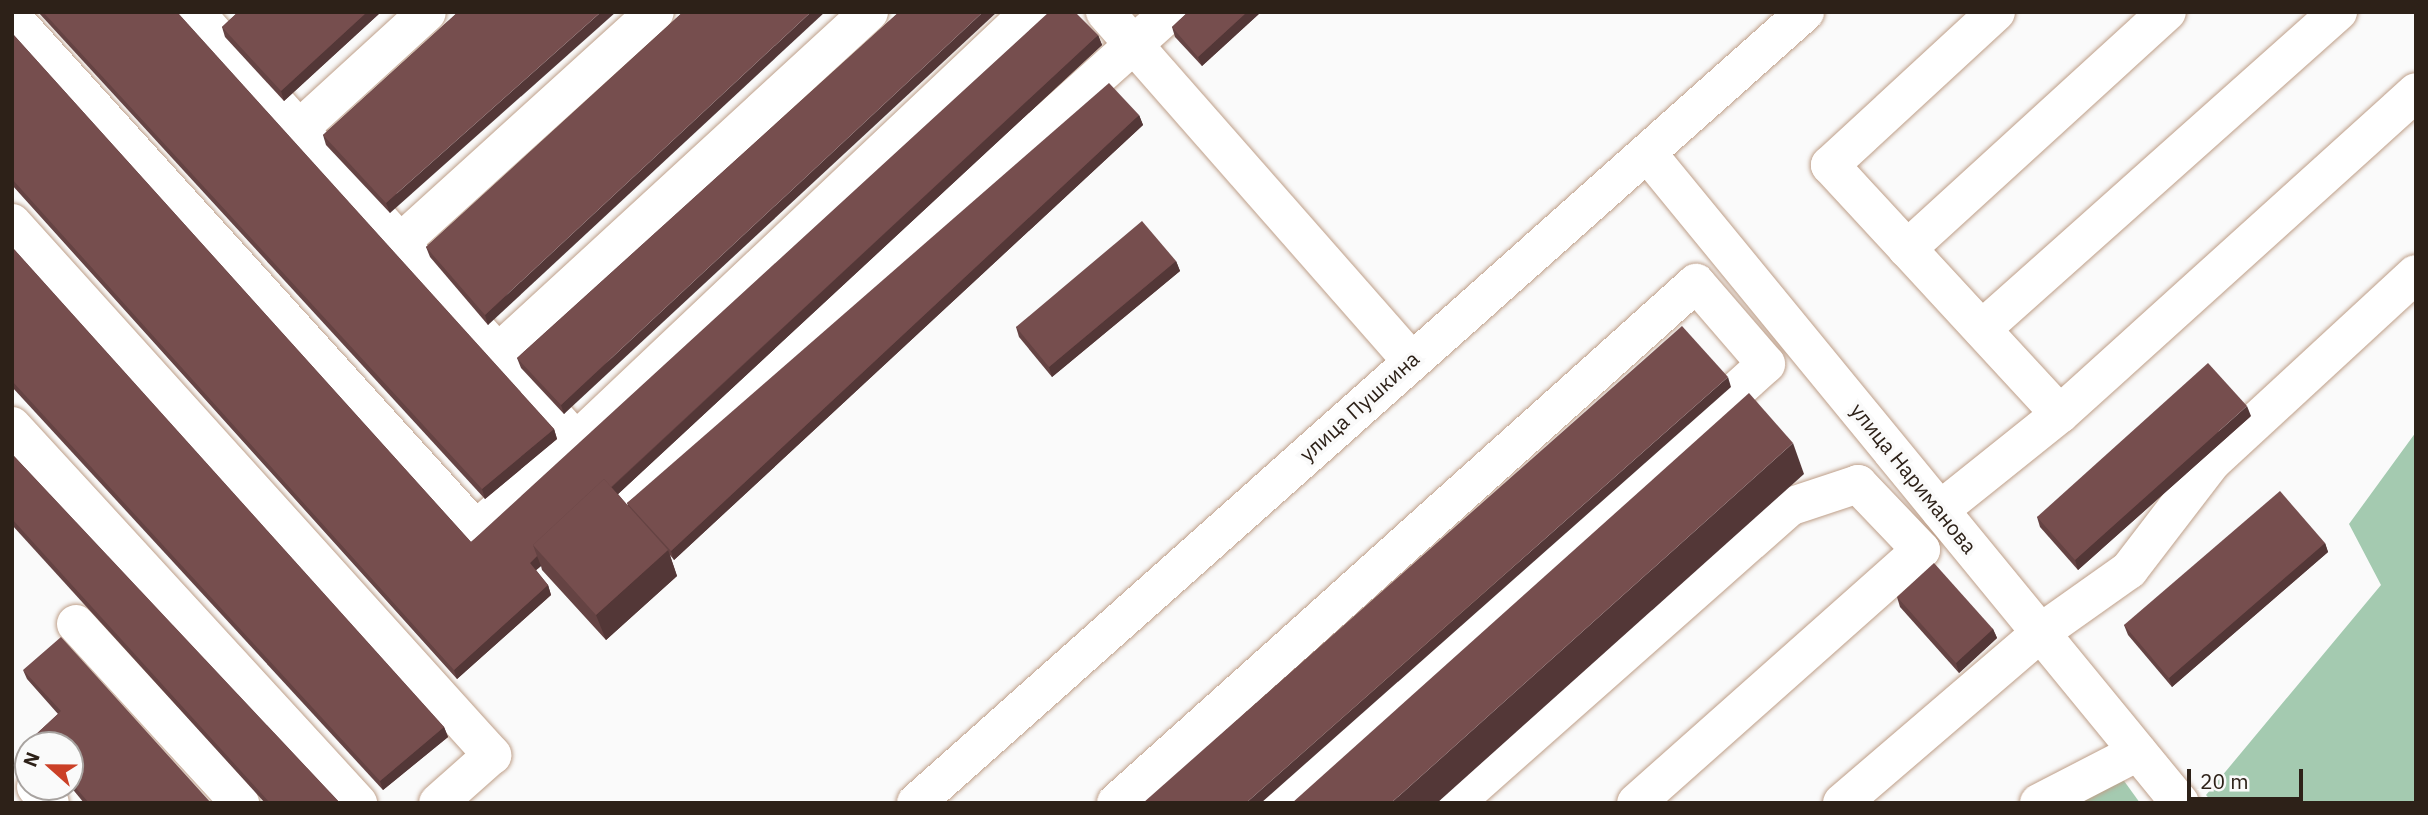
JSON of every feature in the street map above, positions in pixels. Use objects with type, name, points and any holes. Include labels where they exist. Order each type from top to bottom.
[{"type":"main road","points":[[299,129],[427,12]]},
{"type":"main road","points":[[400,243],[655,12]]},
{"type":"main road","points":[[498,353],[869,12]]},
{"type":"main road","points":[[12,17],[475,530],[576,441],[1030,12]]},
{"type":"main road","points":[[1105,12],[1411,360]]},
{"type":"main road","points":[[620,505],[1170,12]]},
{"type":"main road","name":"улица Пушкина","points":[[916,803],[1805,12]]},
{"type":"main road","points":[[1996,12],[1830,165],[2060,414]]},
{"type":"main road","points":[[1907,248],[2167,12]]},
{"type":"main road","points":[[1982,329],[2338,12]]},
{"type":"main road","points":[[202,15],[299,129],[576,441]]},
{"type":"main road","points":[[1940,510],[2060,414],[2416,92]]},
{"type":"main road","name":"улица Нариманова","points":[[1648,154],[2180,803]]},
{"type":"main road","points":[[12,223],[492,755],[438,803]]},
{"type":"main road","points":[[1842,803],[2040,633],[2129,570],[2211,462],[2416,274]]},
{"type":"main road","points":[[1116,803],[1696,283],[1766,364],[1280,803]]},
{"type":"main road","points":[[12,426],[358,803]]},
{"type":"main road","points":[[1455,803],[1789,507],[1858,484],[1894,455]]},
{"type":"main road","points":[[1636,803],[1921,550],[1858,484]]},
{"type":"main road","points":[[76,624],[240,803]]},
{"type":"main road","points":[[2039,803],[2138,752]]},
{"type":"green space","points":[[2416,432],[2416,803],[2213,803],[2206,795],[2381,585],[2349,524]]},
{"type":"green space","points":[[2114,767],[2140,803],[2069,803]]},
{"type":"building","points":[[43,12],[177,12],[554,429],[482,489]]},
{"type":"building","points":[[238,12],[367,12],[281,91],[222,27]]},
{"type":"building","points":[[458,12],[601,12],[386,203],[323,135]]},
{"type":"building","points":[[683,12],[811,12],[485,315],[426,247]]},
{"type":"building","points":[[899,12],[983,12],[561,405],[517,358]]},
{"type":"building","points":[[1049,12],[1075,12],[1098,35],[611,487],[604,479],[533,545],[537,556],[530,563],[548,585],[454,670],[12,179],[12,33],[471,542]]},
{"type":"building","points":[[1188,12],[1247,12],[1198,57],[1172,27]]},
{"type":"building","points":[[1109,83],[1139,115],[671,551],[627,503]]},
{"type":"building","points":[[1142,221],[1176,261],[1049,367],[1016,327]]},
{"type":"building","points":[[12,247],[444,727],[380,781],[12,381]]},
{"type":"building","points":[[1682,326],[1728,377],[1246,803],[1143,803]]},
{"type":"building","points":[[2208,363],[2247,406],[2075,560],[2037,517]]},
{"type":"building","points":[[1749,393],[1793,443],[1391,803],[1292,803]]},
{"type":"building","points":[[12,454],[340,803],[270,803],[12,519]]},
{"type":"building","points":[[604,479],[668,550],[596,615],[533,545]]},
{"type":"building","points":[[2280,491],[2325,543],[2169,678],[2124,625]]},
{"type":"building","points":[[1934,563],[1993,629],[1956,663],[1897,597]]},
{"type":"building","points":[[61,637],[211,803],[89,803],[84,797],[84,731],[40,731],[61,711],[23,670]]}]
